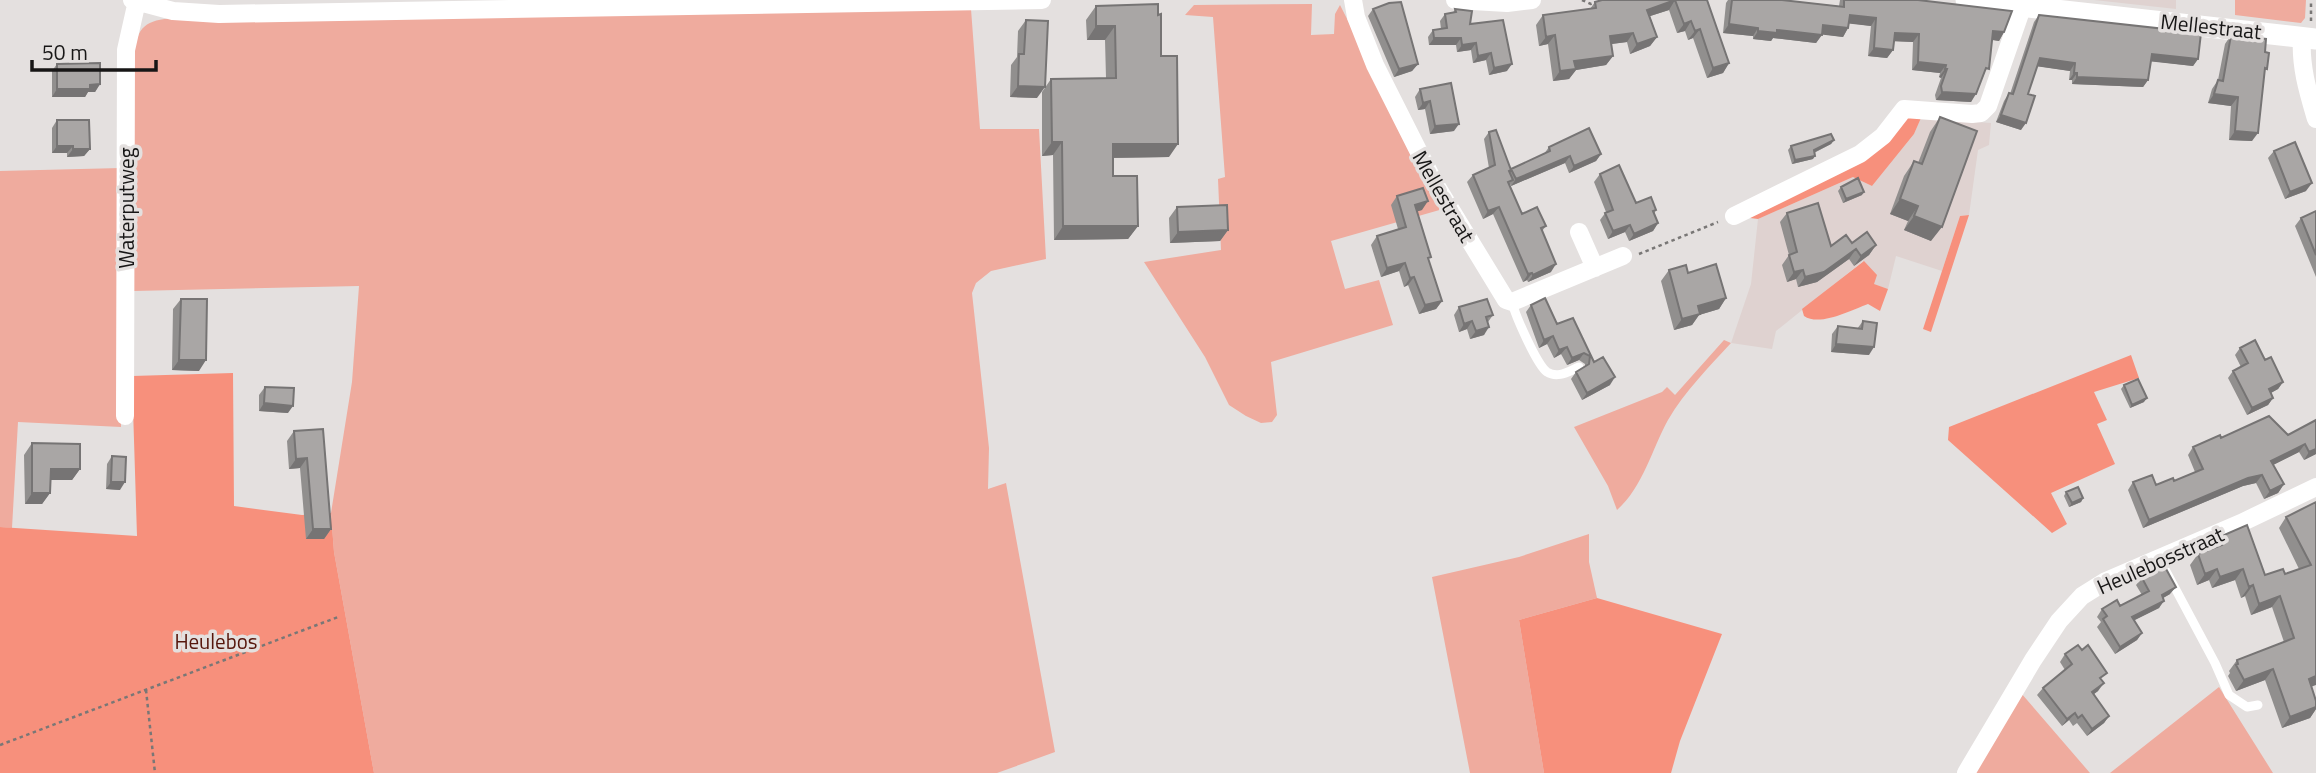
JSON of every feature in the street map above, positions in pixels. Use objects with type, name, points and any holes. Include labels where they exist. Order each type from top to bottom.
[{"type":"street","points":[[134,1],[173,11],[219,14],[1042,0]]},
{"type":"street","name":"Mellestraat","points":[[1353,0],[1356,18],[1375,65],[1434,182],[1506,300],[1512,302]]},
{"type":"street","points":[[1455,0],[1507,3],[1532,0]]},
{"type":"street","name":"Mellestraat","points":[[1966,0],[2023,5],[2068,5],[2309,38]]},
{"type":"street","name":"Waterputweg","points":[[125,416],[126,50],[134,1]]},
{"type":"street","points":[[1734,216],[1860,154],[1883,136],[1904,109],[1981,113],[1988,106],[2023,5]]},
{"type":"street","points":[[2309,38],[2302,66],[2316,119]]},
{"type":"street","points":[[1579,232],[1595,268]]},
{"type":"street","points":[[1512,302],[1623,256]]},
{"type":"street","name":"Heulebosstraat","points":[[1966,773],[2033,660],[2059,621],[2082,596],[2106,580],[2241,523],[2316,487]]},
{"type":"lane","points":[[1512,302],[1516,316],[1547,372],[1560,375],[1579,367]]},
{"type":"lane","points":[[2158,558],[2215,663],[2229,695],[2247,707],[2258,705]]},
{"type":"path","points":[[1582,0],[1591,4],[1602,0]]},
{"type":"path","points":[[1623,256],[1629,258],[1734,216]]},
{"type":"path","points":[[0,745],[338,617]]},
{"type":"path","points":[[146,690],[155,773]]},
{"type":"shaded area","points":[[2094,0],[2176,0],[2176,9]]},
{"type":"shaded area","points":[[2235,0],[2306,0],[2305,18],[2301,23],[2235,15]]},
{"type":"shaded area","points":[[1312,4],[1311,35],[1334,34],[1335,14],[1340,5],[1443,209],[1331,241],[1345,289],[1379,280],[1393,325],[1271,362],[1277,415],[1272,422],[1261,423],[1229,405],[1205,357],[1144,262],[1221,250],[1218,179],[1225,177],[1213,17],[1185,15],[1194,5]]},
{"type":"shaded area","points":[[971,9],[980,129],[1039,129],[1046,259],[991,271],[976,283],[972,293],[989,448],[988,489],[1006,483],[1055,752],[997,773],[374,773],[334,552],[331,513],[352,382],[359,286],[133,291],[134,55],[141,31],[150,23],[174,18]]},
{"type":"shaded area","points":[[1921,118],[1991,123],[1989,145],[1978,150],[1969,215],[1960,216],[1942,271],[1896,256],[1888,289],[1873,284],[1863,261],[1776,331],[1772,349],[1731,343],[1751,284],[1758,219],[1853,177],[1872,186],[1914,134]]},
{"type":"shaded area","points":[[121,168],[121,427],[18,422],[12,528],[0,527],[0,171]]},
{"type":"shaded area","points":[[1724,340],[1731,343],[1675,409],[1634,490],[1617,510],[1608,486],[1574,427],[1662,392],[1667,387],[1675,395]]},
{"type":"shaded area","points":[[1589,534],[1589,562],[1597,598],[1519,620],[1544,773],[1470,773],[1432,577],[1519,557]]},
{"type":"shaded area","points":[[2219,687],[2273,773],[2110,773]]},
{"type":"shaded area","points":[[2021,693],[2090,773],[1973,773]]},
{"type":"green space","points":[[1910,114],[1921,118],[1914,134],[1872,186],[1853,177],[1758,219],[1750,218],[1747,211],[1807,184]]},
{"type":"green space","points":[[1969,215],[1931,332],[1923,329],[1960,216]]},
{"type":"green space","points":[[1864,261],[1877,275],[1874,284],[1888,289],[1880,311],[1868,304],[1827,319],[1818,320],[1804,316],[1802,309]]},
{"type":"green space","points":[[2131,355],[2139,378],[2094,392],[2107,420],[2097,424],[2115,464],[2051,493],[2067,524],[2052,533],[1948,440],[1949,427]]},
{"type":"green space","name":"Heulebos","points":[[233,373],[234,506],[302,515],[331,513],[334,552],[374,773],[0,773],[0,527],[137,536],[132,376]]},
{"type":"green space","points":[[1597,598],[1722,634],[1680,741],[1671,773],[1544,773],[1519,620]]},
{"type":"building","points":[[1675,0],[1647,10],[1657,37],[1637,44],[1633,33],[1610,36],[1613,56],[1574,61],[1576,69],[1560,71],[1555,35],[1546,37],[1543,15],[1596,8],[1595,2]]},
{"type":"building","points":[[1675,0],[1707,0],[1729,63],[1713,68],[1700,29],[1695,31],[1691,21],[1684,24]]},
{"type":"building","points":[[1732,0],[1782,0],[1844,7],[1844,0],[1918,0],[2012,11],[2004,32],[1993,31],[1989,69],[1986,68],[1976,94],[1942,92],[1946,65],[1918,62],[1919,34],[1895,33],[1893,50],[1874,48],[1876,18],[1850,15],[1848,28],[1823,25],[1822,35],[1777,30],[1777,33],[1758,31],[1758,28],[1729,24]]},
{"type":"building","points":[[1401,2],[1418,64],[1399,69],[1373,9]]},
{"type":"building","points":[[1158,4],[1158,15],[1161,14],[1161,56],[1177,56],[1178,144],[1113,144],[1113,176],[1137,176],[1138,226],[1063,226],[1062,142],[1052,142],[1051,79],[1116,78],[1115,26],[1096,26],[1096,6]]},
{"type":"building","points":[[1455,9],[1472,11],[1470,24],[1503,20],[1512,64],[1494,68],[1491,53],[1478,56],[1476,43],[1462,45],[1461,38],[1434,38],[1433,30],[1447,28],[1445,14],[1456,12]]},
{"type":"building","points":[[2039,15],[2201,33],[2198,59],[2152,54],[2148,80],[2077,77],[2077,73],[2074,73],[2075,63],[2040,58],[2028,94],[2035,96],[2026,123],[2001,115],[2009,93],[2013,94]]},
{"type":"building","points":[[1026,20],[1048,21],[1045,87],[1018,86],[1019,54],[1024,54]]},
{"type":"building","points":[[2231,35],[2266,39],[2265,52],[2269,53],[2258,133],[2235,131],[2238,97],[2214,94],[2218,80],[2223,81]]},
{"type":"building","points":[[100,63],[100,84],[90,85],[90,89],[57,89],[57,64]]},
{"type":"building","points":[[1451,83],[1459,124],[1435,126],[1430,101],[1423,103],[1420,89]]},
{"type":"building","points":[[1940,117],[1977,131],[1942,227],[1914,216],[1918,206],[1900,199],[1914,161],[1922,164]]},
{"type":"building","points":[[57,120],[89,120],[90,149],[57,146]]},
{"type":"building","points":[[1589,128],[1601,154],[1574,166],[1570,156],[1516,179],[1511,169],[1550,151],[1549,147]]},
{"type":"building","points":[[1496,130],[1511,170],[1509,171],[1513,180],[1508,182],[1522,214],[1537,207],[1546,226],[1541,228],[1556,264],[1533,275],[1528,274],[1499,207],[1488,211],[1473,175],[1495,165],[1489,132]]},
{"type":"building","points":[[1831,134],[1834,140],[1814,150],[1815,156],[1795,160],[1791,146]]},
{"type":"building","points":[[2295,142],[2312,183],[2290,192],[2274,151]]},
{"type":"building","points":[[1619,165],[1636,203],[1651,197],[1656,210],[1653,211],[1658,223],[1634,234],[1630,225],[1613,231],[1605,213],[1613,210],[1600,174]]},
{"type":"building","points":[[1858,178],[1864,192],[1846,199],[1841,187]]},
{"type":"building","points":[[1423,188],[1428,201],[1415,205],[1442,301],[1425,305],[1414,277],[1410,278],[1405,263],[1387,268],[1377,236],[1406,227],[1397,196]]},
{"type":"building","points":[[1818,203],[1831,246],[1846,235],[1852,243],[1867,232],[1876,245],[1861,256],[1856,249],[1824,272],[1805,277],[1803,270],[1794,272],[1789,255],[1797,252],[1787,213]]},
{"type":"building","points":[[1227,205],[1228,230],[1178,232],[1177,207]]},
{"type":"building","points":[[2316,211],[2316,255],[2301,218]]},
{"type":"building","points":[[1716,264],[1726,298],[1698,306],[1700,314],[1682,319],[1669,270],[1686,265],[1688,273]]},
{"type":"building","points":[[1545,298],[1557,324],[1573,318],[1594,362],[1603,357],[1615,377],[1587,393],[1576,372],[1589,364],[1590,356],[1584,353],[1572,358],[1567,347],[1559,350],[1553,336],[1544,340],[1531,305]]},
{"type":"building","points":[[181,299],[207,299],[206,360],[179,360]]},
{"type":"building","points":[[1487,299],[1493,315],[1486,317],[1489,327],[1476,331],[1472,321],[1464,324],[1459,307]]},
{"type":"building","points":[[1863,321],[1877,323],[1874,347],[1836,344],[1838,326],[1862,329]]},
{"type":"building","points":[[2255,340],[2265,360],[2271,357],[2283,382],[2269,389],[2273,398],[2252,408],[2233,371],[2248,363],[2240,348]]},
{"type":"building","points":[[2138,379],[2147,398],[2132,405],[2124,385]]},
{"type":"building","points":[[265,387],[294,388],[293,406],[264,403]]},
{"type":"building","points":[[2269,416],[2288,435],[2316,420],[2316,449],[2309,452],[2305,444],[2271,461],[2284,484],[2270,491],[2262,475],[2248,478],[2149,520],[2133,482],[2152,475],[2156,485],[2203,469],[2193,447],[2220,435],[2221,438]]},
{"type":"building","points":[[323,429],[331,529],[313,529],[307,458],[296,459],[294,431]]},
{"type":"building","points":[[32,443],[80,444],[80,469],[51,469],[50,493],[32,493]]},
{"type":"building","points":[[112,456],[126,457],[125,482],[111,482]]},
{"type":"building","points":[[2078,487],[2083,498],[2072,503],[2066,492]]},
{"type":"building","points":[[2316,502],[2316,676],[2309,679],[2316,707],[2290,717],[2273,669],[2244,680],[2236,665],[2237,660],[2294,638],[2280,596],[2259,604],[2253,585],[2249,587],[2243,569],[2220,577],[2217,569],[2205,574],[2198,554],[2222,545],[2220,540],[2225,538],[2224,535],[2247,525],[2265,575],[2283,569],[2285,574],[2311,565],[2286,517]]},
{"type":"building","points":[[2165,567],[2176,587],[2162,595],[2164,601],[2132,617],[2142,633],[2120,647],[2103,619],[2107,616],[2102,609],[2117,600],[2120,606],[2149,591],[2142,578]]},
{"type":"building","points":[[2078,645],[2082,650],[2088,645],[2107,673],[2100,678],[2104,683],[2092,692],[2109,716],[2092,729],[2082,715],[2078,718],[2075,713],[2067,719],[2043,688],[2072,664],[2065,654]]}]
